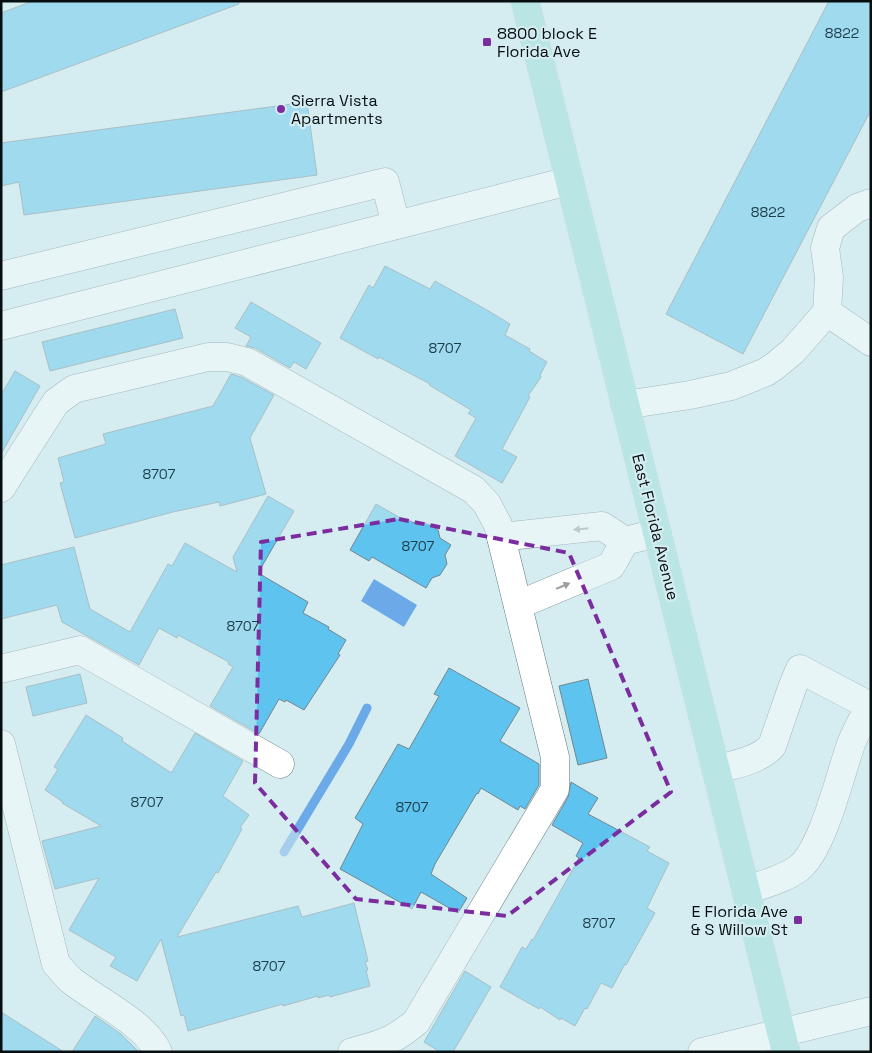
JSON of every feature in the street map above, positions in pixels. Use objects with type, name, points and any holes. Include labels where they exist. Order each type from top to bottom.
[{"type":"main road","name":"East Florida Avenue","points":[[525,1],[784,1042]]},
{"type":"street","points":[[1,326],[569,181]]},
{"type":"street","points":[[1,276],[385,182],[396,225]]},
{"type":"street","points":[[625,404],[708,391],[743,383],[766,372],[793,351],[827,312],[828,278],[825,248],[831,228],[857,208],[871,203]]},
{"type":"street","points":[[827,312],[871,342]]},
{"type":"street","points":[[1,488],[56,402],[74,389],[208,357],[227,357],[247,362],[474,490],[487,504],[502,537],[555,757],[554,789],[416,1022],[400,1036],[384,1044],[352,1052]]},
{"type":"street","points":[[502,537],[602,526],[625,541]]},
{"type":"street","points":[[518,605],[611,566],[625,541],[657,533]]},
{"type":"street","points":[[1,670],[80,650],[280,764]]},
{"type":"street","points":[[716,770],[757,758],[766,753],[772,746],[800,669],[870,706],[852,742],[817,841],[806,859],[800,867],[792,872],[746,891]]},
{"type":"street","points":[[1,744],[56,964],[70,980],[113,1008],[148,1036],[158,1052]]},
{"type":"street","points":[[702,1052],[784,1042],[871,1011]]},
{"type":"highlighted area","points":[[399,519],[569,553],[671,792],[507,916],[356,899],[255,783],[261,542]]},
{"type":"water","points":[[374,579],[417,605],[404,627],[361,601]]},
{"type":"building","points":[[33,1],[238,1],[239,4],[1,92],[1,13]]},
{"type":"building","points":[[829,1],[871,1],[871,110],[743,354],[666,314]]},
{"type":"building","name":"Sierra Vista Apartments","points":[[307,102],[317,175],[24,215],[19,182],[1,186],[1,143]]},
{"type":"building","points":[[385,266],[430,289],[435,281],[487,310],[510,324],[505,335],[530,349],[529,351],[547,362],[540,375],[541,377],[528,396],[530,397],[502,449],[517,457],[502,483],[455,456],[476,418],[468,413],[471,410],[430,384],[340,338],[369,285],[373,288]]},
{"type":"building","points":[[251,302],[321,343],[306,369],[294,362],[290,368],[255,348],[246,346],[251,337],[235,328]]},
{"type":"building","points":[[175,309],[183,338],[50,371],[42,342]]},
{"type":"building","points":[[15,371],[40,386],[1,454],[1,395]]},
{"type":"building","points":[[231,374],[241,377],[274,395],[250,438],[266,494],[220,506],[219,502],[173,512],[75,538],[60,483],[64,482],[58,458],[106,444],[103,434],[213,406]]},
{"type":"building","points":[[268,496],[294,511],[258,573],[308,602],[303,613],[329,627],[328,629],[346,640],[338,654],[340,655],[304,710],[286,700],[285,702],[279,699],[259,734],[210,706],[233,667],[228,664],[229,662],[178,635],[177,638],[159,628],[139,665],[62,622],[57,605],[1,619],[1,565],[74,547],[90,609],[130,632],[168,564],[172,566],[185,543],[237,572],[233,557]]},
{"type":"building","points":[[376,504],[406,521],[407,519],[418,525],[426,523],[438,530],[440,538],[451,545],[445,555],[447,564],[440,575],[432,578],[426,588],[372,557],[369,561],[350,550]]},
{"type":"building","points":[[449,668],[520,708],[500,741],[539,764],[539,785],[525,809],[520,806],[518,810],[481,788],[435,864],[431,874],[467,898],[458,913],[421,892],[412,909],[340,869],[363,824],[355,818],[398,744],[409,749],[439,696],[434,694]]},
{"type":"building","points":[[80,674],[87,703],[33,716],[26,687]]},
{"type":"building","points":[[588,679],[607,758],[578,765],[559,686]]},
{"type":"building","points":[[86,715],[123,738],[122,741],[170,772],[172,772],[195,733],[243,761],[223,796],[249,815],[240,828],[242,829],[218,873],[216,872],[177,937],[298,906],[302,917],[354,903],[368,961],[365,962],[370,986],[330,997],[329,995],[318,998],[318,996],[283,1006],[283,1004],[188,1031],[184,1015],[181,1016],[161,939],[137,981],[110,966],[116,957],[69,930],[99,878],[55,889],[42,841],[101,826],[62,803],[45,790],[58,769],[54,767]]},
{"type":"building","points":[[571,782],[598,798],[588,814],[650,847],[647,851],[669,863],[647,908],[655,913],[626,965],[612,988],[601,983],[575,1026],[561,1018],[560,1020],[540,1007],[539,1009],[500,987],[522,947],[526,949],[533,940],[579,858],[576,856],[583,843],[552,825],[568,797]]},
{"type":"building","points":[[465,971],[491,987],[453,1052],[440,1052],[424,1042]]},
{"type":"building","points":[[1,1012],[64,1052],[1,1052]]},
{"type":"building","points":[[95,1016],[121,1034],[139,1052],[72,1052]]},
{"type":"waterway","points":[[284,852],[349,744],[367,708]]},
{"type":"place","name":"8800 block E Florida Ave","points":[[487,42]]},
{"type":"place","name":"Sierra Vista Apartments","points":[[281,109]]},
{"type":"place","name":"E Florida Ave & S Willow St","points":[[798,920]]}]
